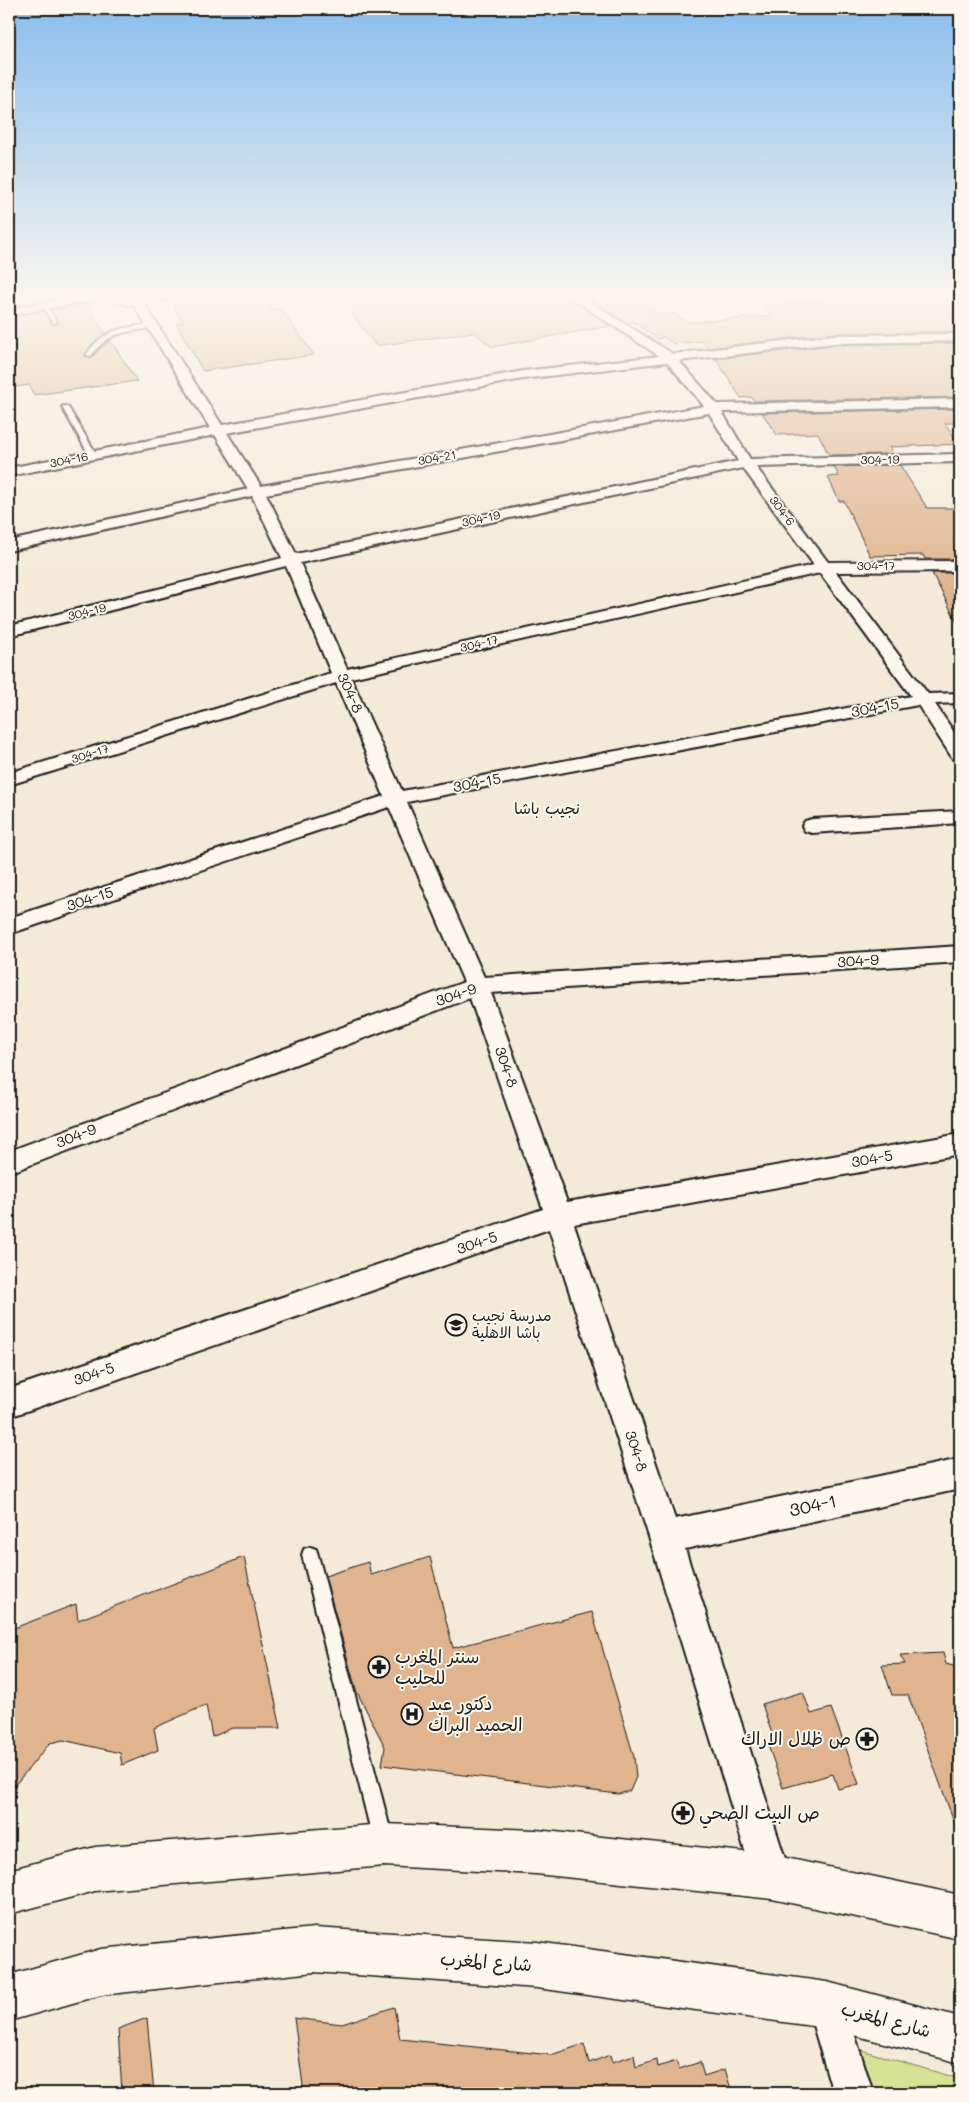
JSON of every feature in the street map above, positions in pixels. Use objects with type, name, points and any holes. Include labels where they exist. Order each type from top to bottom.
[{"type":"street","name":"304-8","points":[[197,396],[257,491],[291,560],[397,798],[477,986],[558,1214],[665,1537],[772,1877]]},
{"type":"street","name":"304-16","points":[[9,472],[219,430],[406,396]]},
{"type":"street","name":"304-6","points":[[703,396],[713,408],[746,463],[922,699],[960,755]]},
{"type":"street","name":"304-21","points":[[9,546],[257,491],[713,408],[960,403]]},
{"type":"street","name":"304-19","points":[[9,631],[291,560],[746,463],[960,458]]},
{"type":"street","name":"304-17","points":[[9,779],[342,675],[825,567],[960,566]]},
{"type":"street","name":"304-15","points":[[9,926],[397,798],[922,699],[960,698]]},
{"type":"street","points":[[812,826],[960,817]]},
{"type":"street","name":"304-9","points":[[9,1162],[477,986],[960,954]]},
{"type":"street","name":"304-5","points":[[9,1403],[558,1214],[960,1144]]},
{"type":"street","name":"304-1","points":[[665,1537],[960,1474]]},
{"type":"street","points":[[9,1892],[95,1869],[384,1845],[536,1852],[772,1877],[960,1917]]},
{"type":"street","name":"شارع المغرب","points":[[9,1998],[101,1972],[314,1950],[537,1965],[828,2005],[960,2040]]},
{"type":"street","points":[[828,2005],[853,2093]]},
{"type":"lane","points":[[65,407],[93,455]]},
{"type":"lane","points":[[310,1555],[384,1845]]},
{"type":"green space","points":[[861,2050],[960,2079],[960,2093],[875,2093]]},
{"type":"building","points":[[740,396],[960,396],[754,401],[751,397],[741,398]]},
{"type":"building","points":[[960,409],[960,423],[945,423],[959,444],[889,447],[893,454],[829,455],[818,433],[777,435],[762,413]]},
{"type":"building","points":[[900,465],[927,508],[952,508],[960,522],[960,559],[925,559],[923,555],[870,556],[844,501],[839,501],[828,477],[839,476],[834,467]]},
{"type":"building","points":[[932,573],[960,573],[960,628]]},
{"type":"building","points":[[244,1557],[281,1728],[232,1728],[212,1737],[206,1705],[154,1728],[158,1750],[122,1765],[120,1753],[63,1740],[50,1743],[9,1792],[9,1630],[76,1604],[78,1620]]},
{"type":"building","points":[[430,1557],[453,1648],[592,1612],[634,1757],[636,1777],[630,1791],[618,1794],[382,1765],[385,1747],[356,1690],[325,1576],[368,1562],[371,1575]]},
{"type":"building","points":[[943,1653],[946,1664],[960,1668],[960,1832],[958,1833],[908,1695],[892,1695],[882,1665],[905,1664],[900,1655]]},
{"type":"building","points":[[803,1692],[811,1714],[831,1708],[859,1784],[838,1789],[833,1774],[783,1788],[768,1745],[775,1743],[762,1704]]},
{"type":"building","points":[[394,2007],[400,2039],[551,2055],[584,2044],[589,2063],[610,2055],[612,2062],[634,2055],[636,2067],[657,2060],[658,2067],[676,2061],[679,2069],[700,2062],[704,2076],[725,2069],[732,2093],[304,2093],[294,2018],[342,2024]]},
{"type":"building","points":[[147,2018],[154,2093],[122,2093],[118,2029]]},
{"type":"place","name":"مدرسة نجيب باشا الاهلية","points":[[456,1325]]},
{"type":"place","name":"سنتر المغرب للحليب","points":[[379,1667]]},
{"type":"place","name":"دكتور عبد الحميد البراك","points":[[412,1714]]},
{"type":"place","name":"ص ظلال الاراك","points":[[867,1739]]},
{"type":"place","name":"ص البيت الصحي","points":[[683,1813]]},
{"type":"district","name":"نجيب باشا","points":[[547,808]]}]
